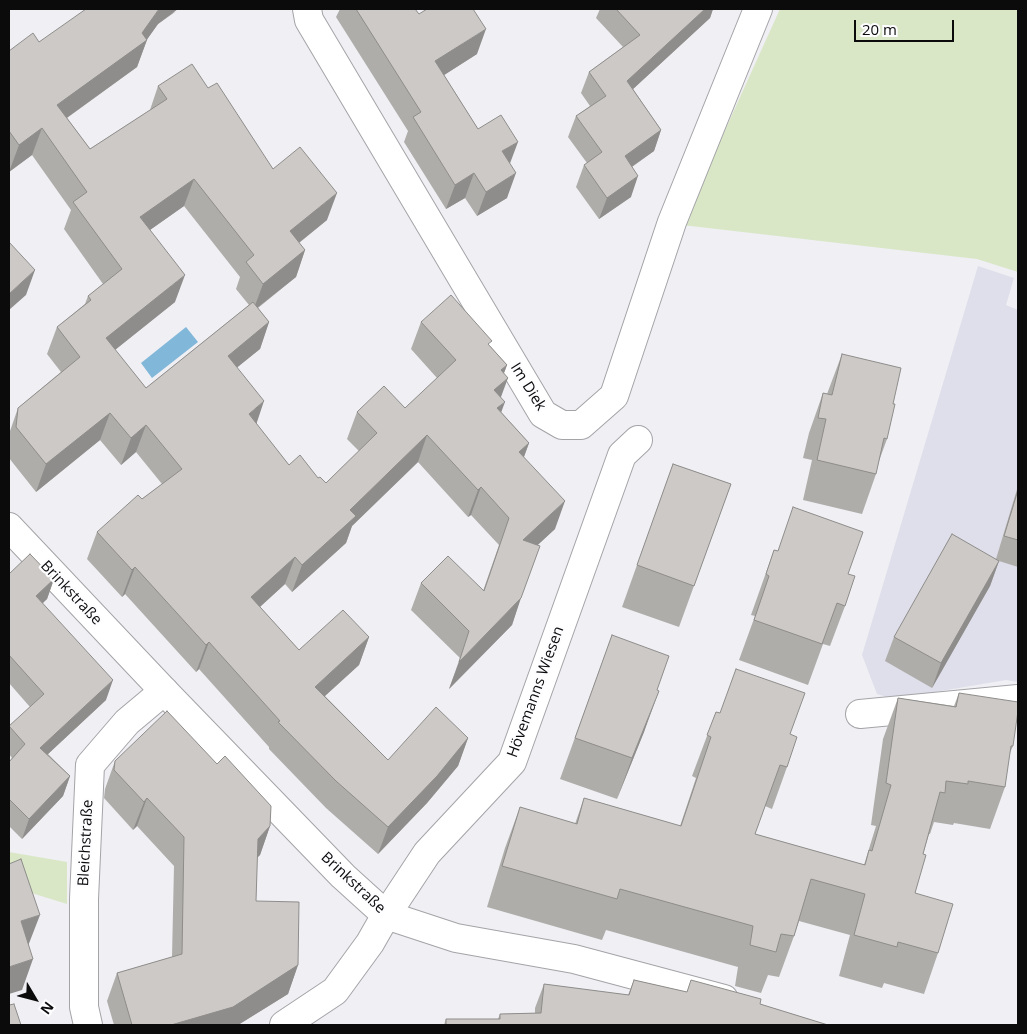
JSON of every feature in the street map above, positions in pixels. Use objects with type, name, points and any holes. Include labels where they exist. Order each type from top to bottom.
[{"type":"street","name":"Im Diek","points":[[307,9],[309,20],[543,414],[562,425],[581,425],[614,396],[672,222],[758,9]]},
{"type":"street","name":"Hövemanns Wiesen","points":[[284,1025],[334,991],[370,943],[427,853],[512,762],[622,455],[638,440]]},
{"type":"street","name":"Brinkstraße","points":[[9,527],[343,876],[386,916],[456,938],[574,959],[746,1005]]},
{"type":"street","name":"Bleichstraße","points":[[88,1025],[84,1007],[84,899],[90,765],[127,722],[164,691]]},
{"type":"street","points":[[860,714],[1018,699]]},
{"type":"shaded area","points":[[978,266],[1014,278],[1006,305],[1018,310],[1018,682],[1006,680],[893,699],[877,694],[862,655]]},
{"type":"green space","points":[[780,9],[1018,9],[1018,272],[977,259],[682,225]]},
{"type":"green space","points":[[9,852],[67,862],[67,904],[9,886]]},
{"type":"water","points":[[186,327],[198,342],[152,378],[141,363]]},
{"type":"building","points":[[86,9],[159,9],[142,33],[147,40],[57,105],[90,149],[167,99],[158,86],[192,64],[208,88],[217,83],[273,169],[300,147],[337,193],[290,231],[305,250],[263,284],[246,262],[254,255],[194,179],[140,217],[185,275],[106,338],[146,388],[253,302],[269,322],[228,356],[264,401],[249,414],[289,465],[300,455],[318,478],[320,477],[326,483],[377,433],[357,412],[384,386],[405,408],[456,360],[421,322],[451,295],[492,341],[488,344],[507,365],[501,370],[508,378],[494,390],[505,402],[497,408],[529,443],[519,452],[565,501],[523,540],[540,546],[521,598],[459,662],[469,631],[421,583],[448,556],[484,591],[509,518],[481,487],[478,490],[427,435],[350,510],[356,516],[302,565],[295,557],[251,597],[299,650],[343,610],[369,637],[315,687],[388,760],[436,707],[468,738],[437,776],[388,827],[336,781],[278,722],[280,721],[209,642],[206,645],[135,567],[132,570],[97,532],[138,495],[142,499],[182,469],[146,425],[131,438],[110,413],[46,464],[16,427],[18,408],[80,357],[57,327],[91,300],[88,296],[122,269],[73,202],[87,192],[42,128],[19,145],[9,131],[9,51],[33,33],[39,42]]},
{"type":"building","points":[[356,9],[415,9],[419,14],[427,9],[473,9],[486,29],[435,61],[478,129],[501,115],[518,142],[502,151],[516,173],[486,192],[474,173],[455,185],[413,117],[421,112]]},
{"type":"building","points":[[616,9],[705,9],[627,81],[661,130],[625,156],[638,176],[607,198],[584,165],[602,152],[576,116],[606,96],[589,72],[640,35]]},
{"type":"building","points":[[9,242],[35,270],[9,294]]},
{"type":"building","points":[[842,354],[901,368],[887,439],[884,438],[876,474],[817,460],[826,419],[818,418],[823,393],[832,395]]},
{"type":"building","points":[[673,464],[731,484],[694,586],[637,565]]},
{"type":"building","points":[[1018,490],[1018,540],[1004,536]]},
{"type":"building","points":[[793,507],[863,532],[848,574],[855,576],[845,606],[837,603],[822,644],[754,620],[769,576],[766,574],[774,550],[778,551]]},
{"type":"building","points":[[952,534],[999,561],[941,663],[894,637]]},
{"type":"building","points":[[30,554],[54,579],[36,596],[113,680],[40,748],[70,776],[29,819],[9,799],[9,762],[25,744],[9,726],[44,694],[9,655],[9,574]]},
{"type":"building","points":[[612,635],[669,656],[657,690],[659,691],[632,758],[575,738]]},
{"type":"building","points":[[736,669],[805,693],[790,734],[797,737],[787,767],[780,765],[755,834],[865,865],[869,850],[872,851],[891,785],[886,783],[898,698],[956,707],[959,693],[1018,702],[1013,746],[1011,746],[1005,787],[968,781],[968,784],[946,781],[945,793],[940,792],[923,854],[926,855],[915,893],[953,904],[938,953],[898,942],[897,947],[854,935],[865,894],[811,879],[794,936],[781,934],[776,952],[750,945],[753,926],[620,889],[617,899],[502,866],[520,807],[577,824],[584,798],[681,826],[711,737],[707,735],[716,712],[720,713]]},
{"type":"building","points":[[167,711],[217,764],[225,756],[271,806],[270,826],[258,839],[256,901],[299,902],[298,965],[233,1007],[171,1025],[132,1025],[117,973],[182,954],[184,837],[147,798],[144,802],[114,770],[115,761]]},
{"type":"building","points":[[21,859],[40,915],[21,921],[33,959],[9,967],[9,864]]},
{"type":"building","points":[[634,980],[687,992],[691,980],[761,999],[760,1004],[828,1025],[446,1025],[446,1019],[500,1019],[500,1014],[541,1013],[544,984],[629,995]]},
{"type":"building","points":[[14,1004],[21,1025],[9,1025],[9,1005]]}]
